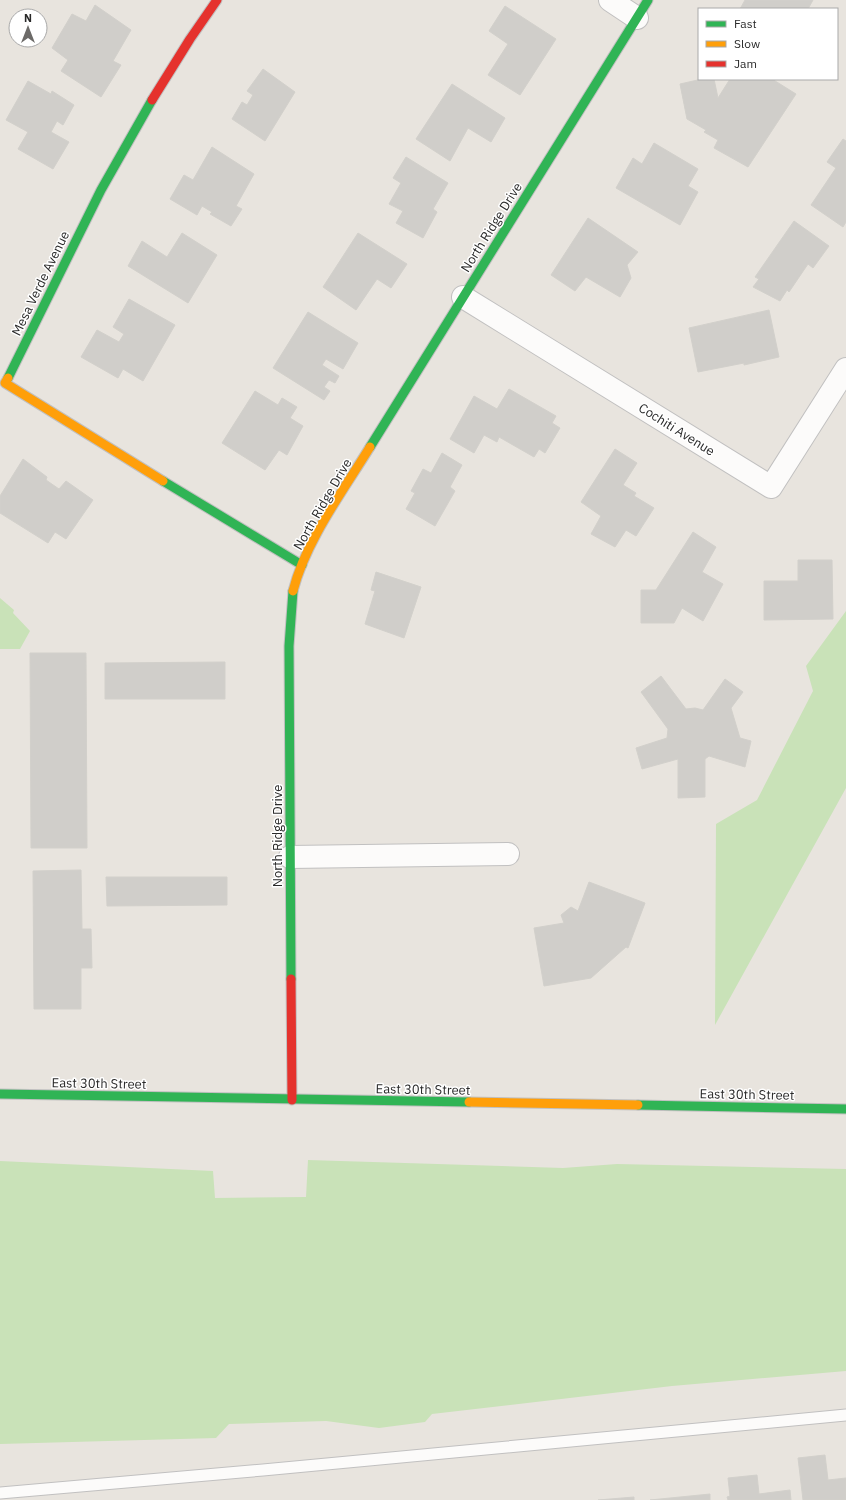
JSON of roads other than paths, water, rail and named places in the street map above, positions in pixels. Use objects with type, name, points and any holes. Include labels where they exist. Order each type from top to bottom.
[{"type":"street","name":"Mesa Verde Avenue","points":[[217,0],[180,54],[146,109],[98,195],[5,383],[110,450],[302,565]]},
{"type":"street","points":[[610,0],[643,9]]},
{"type":"street","name":"North Ridge Drive","points":[[292,1100],[289,638],[293,590],[302,565],[323,523],[643,9]]},
{"type":"street","name":"Cochiti Avenue","points":[[463,297],[771,487],[846,368]]},
{"type":"street","points":[[290,858],[508,854]]},
{"type":"street","name":"East 30th Street","points":[[0,1094],[846,1109]]},
{"type":"lane","points":[[0,1493],[846,1415]]}]
